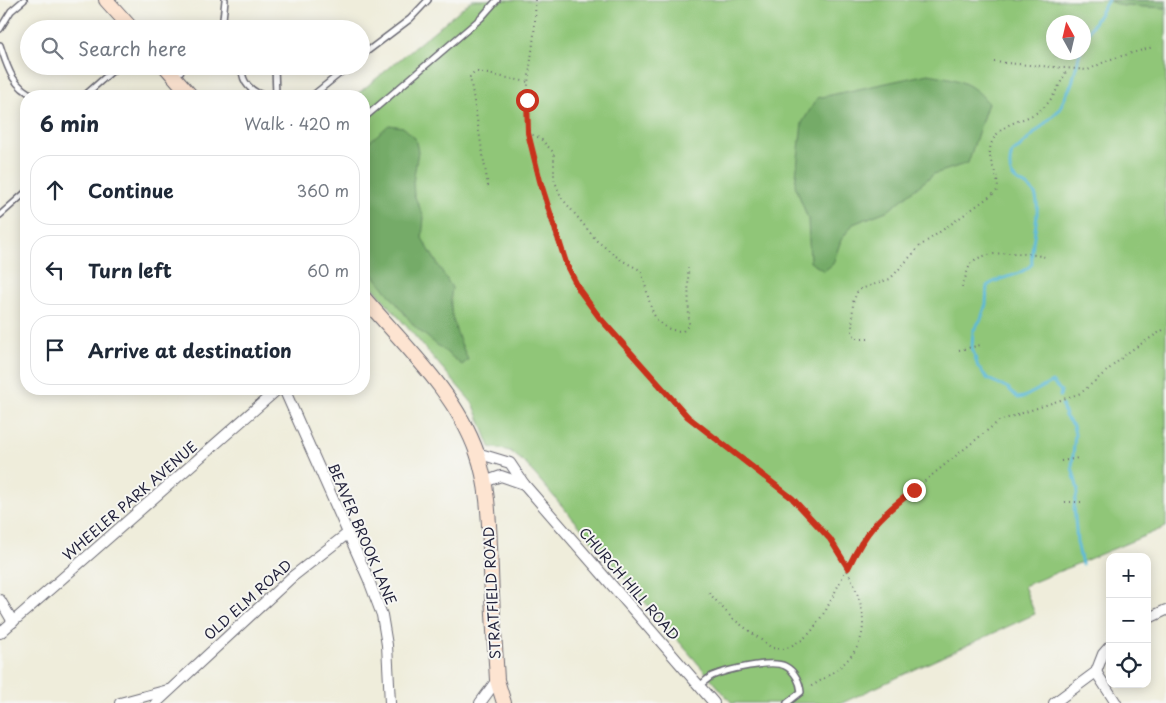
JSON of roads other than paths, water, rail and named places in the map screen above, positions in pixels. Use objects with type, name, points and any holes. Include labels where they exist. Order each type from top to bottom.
[{"type":"main road","points":[[106,0],[124,20]]},
{"type":"main road","points":[[172,75],[186,90]]},
{"type":"main road","name":"STRATFIELD ROAD","points":[[370,309],[431,375],[459,415],[477,453],[484,482],[489,526],[497,680],[504,703]]},
{"type":"street","name":"WHEELER PARK AVENUE","points":[[0,633],[271,395]]},
{"type":"street","name":"BEAVER BROOK LANE","points":[[287,395],[368,578],[382,616],[387,645],[390,700]]},
{"type":"street","name":"CHURCH HILL ROAD","points":[[477,453],[510,462],[524,484],[714,703]]},
{"type":"street","points":[[484,482],[501,476],[524,484]]},
{"type":"street","name":"OLD ELM ROAD","points":[[156,703],[292,577],[347,534]]},
{"type":"street","points":[[0,600],[13,622]]},
{"type":"street","points":[[1151,617],[1166,610]]},
{"type":"street","points":[[1054,703],[1096,672],[1106,651]]},
{"type":"street","points":[[1096,672],[1116,703]]},
{"type":"street","points":[[480,703],[497,680]]},
{"type":"street","name":"OLD ELM ROAD","points":[[120,703],[171,690]]},
{"type":"lane","points":[[0,29],[11,12],[24,0]]},
{"type":"lane","points":[[223,20],[225,0]]},
{"type":"lane","points":[[370,49],[410,19],[428,0]]},
{"type":"lane","points":[[370,113],[481,18],[497,0]]},
{"type":"lane","points":[[0,45],[7,69],[15,82],[26,90]]},
{"type":"lane","points":[[91,90],[108,75]]},
{"type":"lane","points":[[175,78],[178,75]]},
{"type":"lane","points":[[243,75],[244,80],[253,90]]},
{"type":"lane","points":[[275,75],[276,90]]},
{"type":"lane","points":[[319,90],[338,75]]},
{"type":"lane","points":[[0,215],[20,197]]},
{"type":"lane","points":[[699,686],[709,677],[717,674],[748,667],[778,664],[791,670],[798,679],[802,692],[787,703]]},
{"type":"waterway","points":[[1091,28],[1108,0]]},
{"type":"waterway","points":[[1060,396],[1061,391],[1052,382],[1024,397],[1018,398],[1008,388],[988,379],[978,367],[972,348],[973,331],[981,319],[986,304],[987,286],[992,282],[1021,272],[1032,264],[1037,202],[1035,194],[1031,189],[1015,179],[1011,173],[1012,152],[1019,148],[1059,110],[1072,83],[1078,60]]},
{"type":"waterway","points":[[1062,405],[1065,416],[1073,426],[1075,434],[1072,467],[1078,490],[1074,506],[1077,542],[1082,564]]}]
